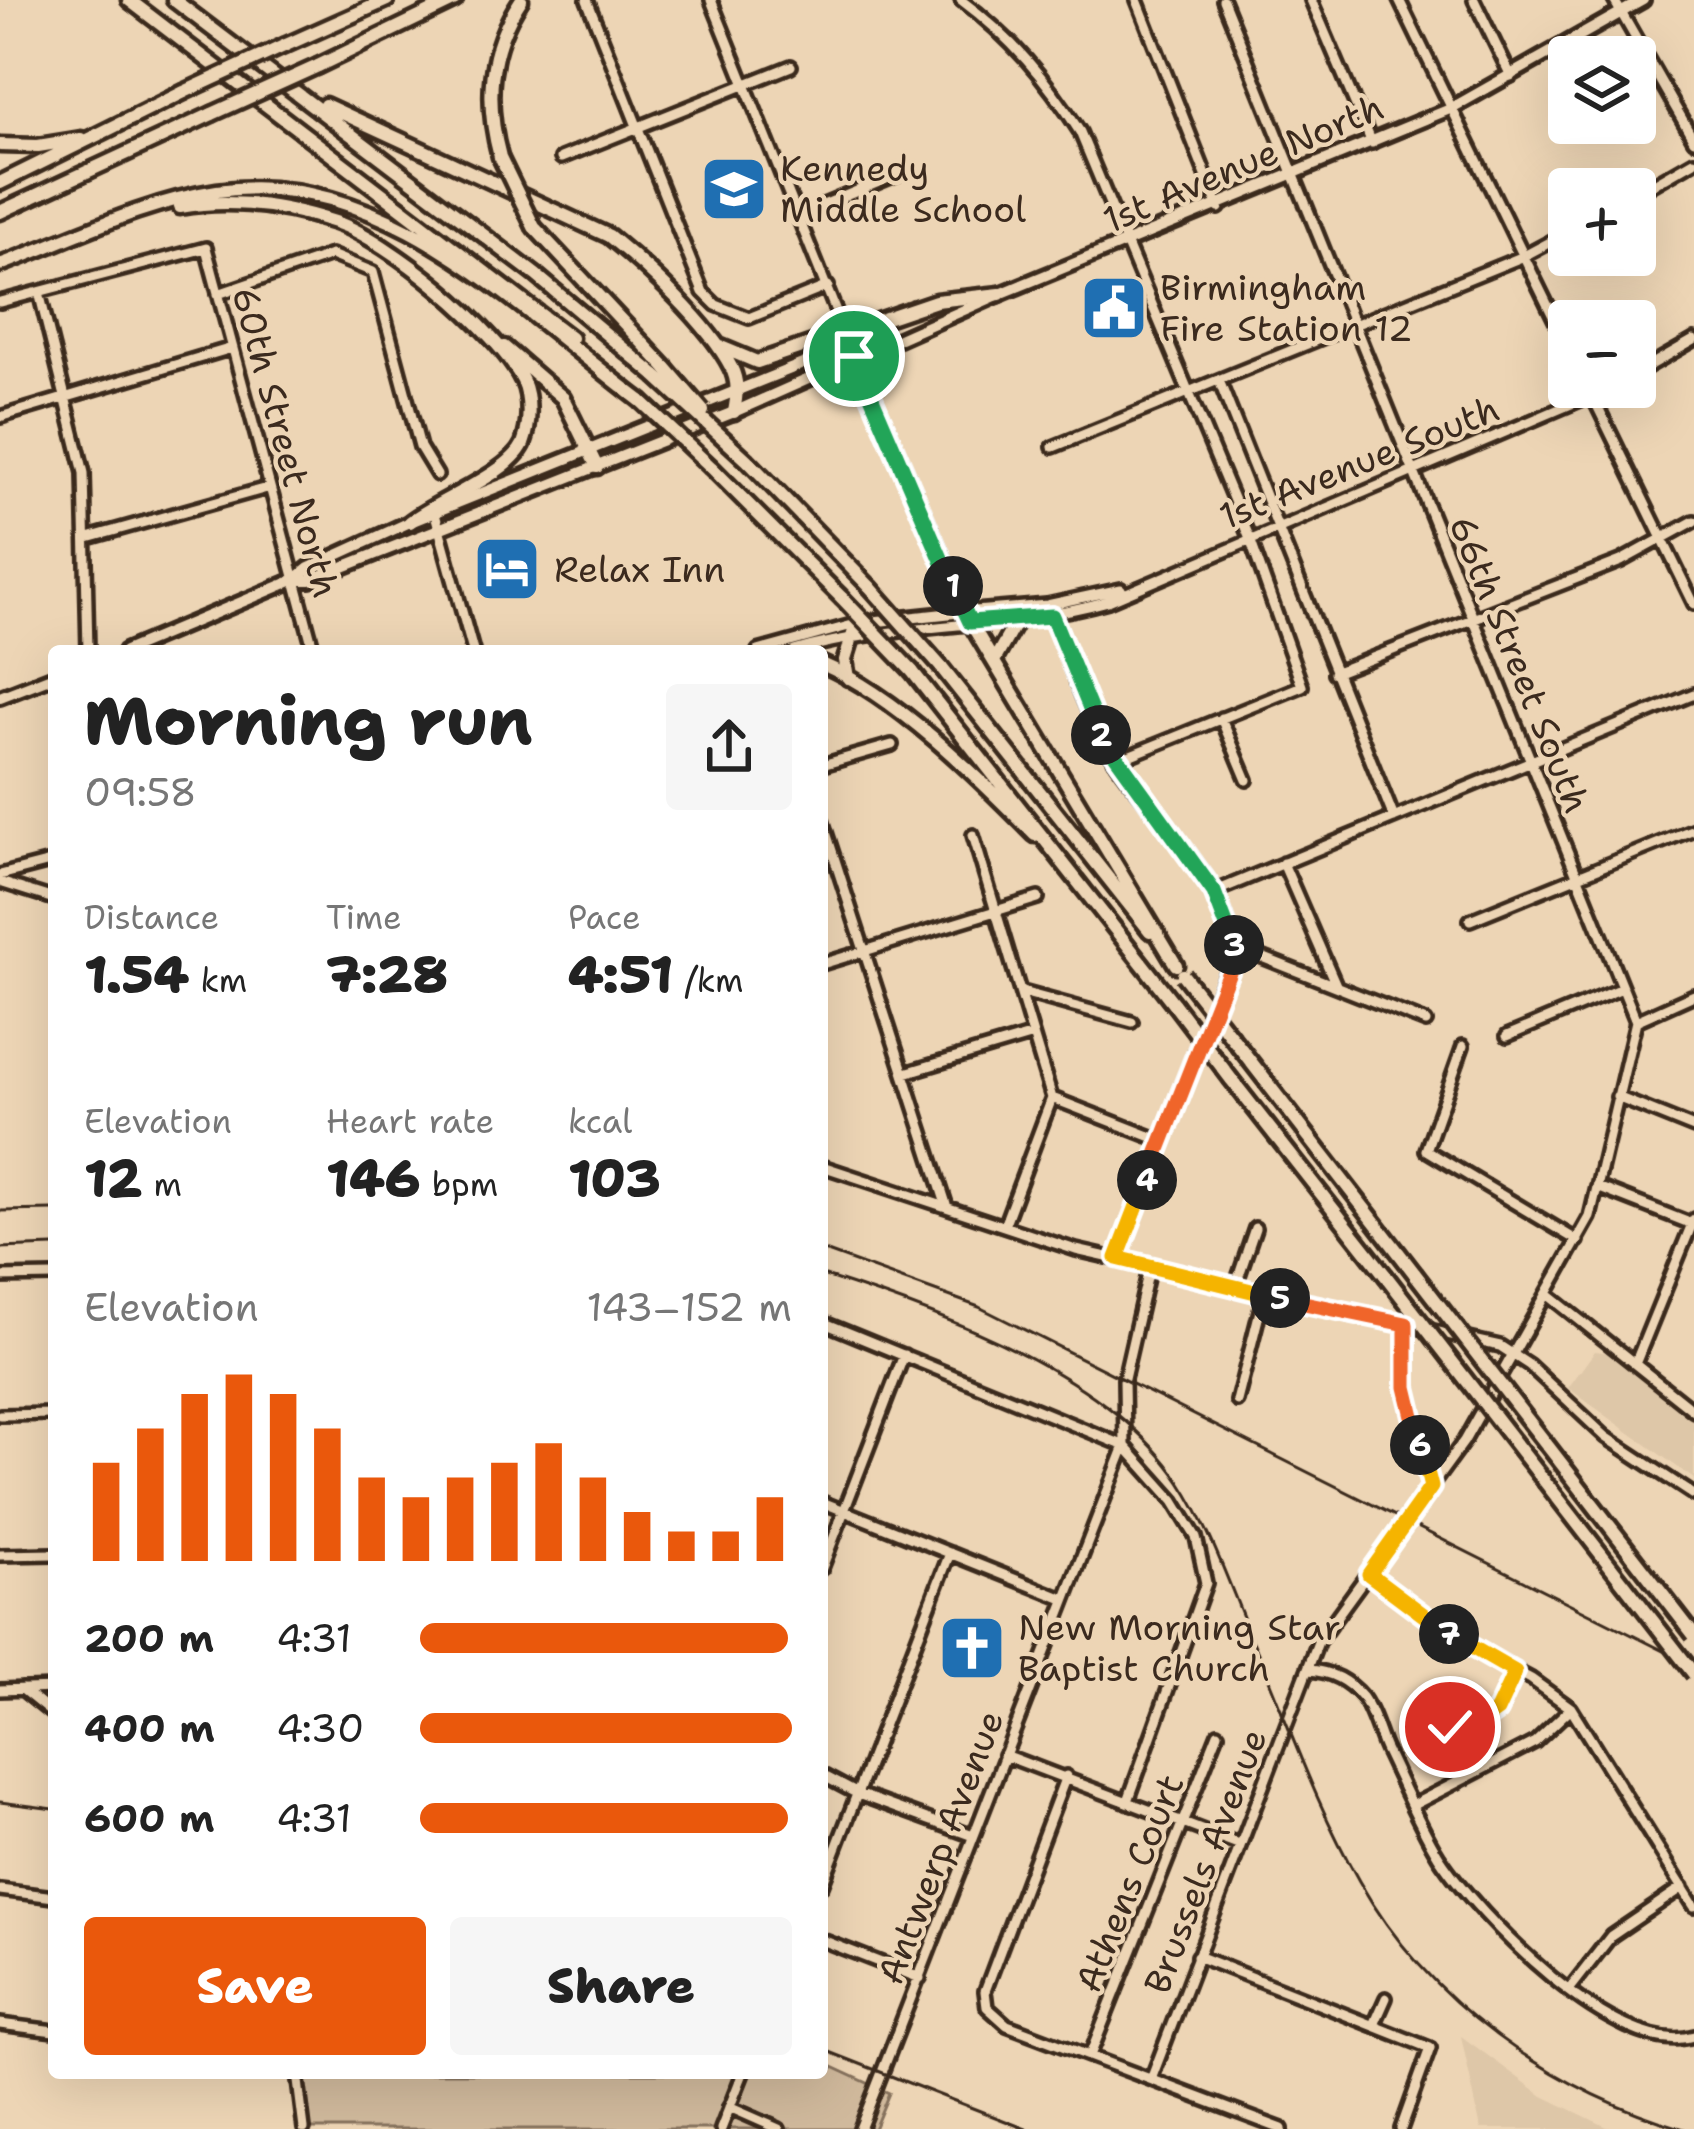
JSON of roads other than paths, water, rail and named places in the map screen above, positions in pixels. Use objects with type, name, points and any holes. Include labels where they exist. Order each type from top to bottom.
[{"type":"highway","points":[[129,0],[518,294],[735,490],[912,671],[1694,1674]]},
{"type":"highway","points":[[174,0],[661,372]]},
{"type":"highway","points":[[0,183],[184,92],[387,0]]},
{"type":"highway","points":[[0,212],[455,0]]},
{"type":"highway","points":[[521,0],[502,34],[491,79],[500,157],[534,226],[661,372],[941,667],[1694,1635]]},
{"type":"highway","points":[[292,87],[609,236],[732,367],[738,391],[734,412]]},
{"type":"highway","points":[[0,145],[38,146],[100,135]]},
{"type":"highway","points":[[0,265],[132,215],[219,190],[271,188],[325,195],[428,243],[613,377]]},
{"type":"highway","points":[[132,215],[208,202],[277,208],[338,223],[383,245],[438,288],[514,364],[526,387],[529,419],[522,446],[510,461],[410,523]]},
{"type":"highway","points":[[712,341],[757,362],[936,301],[1000,293]]},
{"type":"highway","points":[[488,337],[527,362],[562,398],[597,467]]},
{"type":"highway","points":[[966,617],[1180,970]]},
{"type":"highway","points":[[994,662],[1016,620]]},
{"type":"highway","points":[[848,677],[853,630]]},
{"type":"highway","points":[[828,667],[848,677],[964,766],[1080,881]]},
{"type":"main road","name":"1st Avenue North","points":[[294,580],[310,580],[734,412],[1000,293],[1219,208],[1450,109],[1643,0]]},
{"type":"main road","name":"1st Avenue North","points":[[138,645],[294,580],[309,568],[410,523],[830,353],[854,356]]},
{"type":"main road","points":[[854,356],[966,617]]},
{"type":"main road","name":"1st Avenue South","points":[[853,630],[966,617]]},
{"type":"main road","points":[[0,697],[48,678]]},
{"type":"street","points":[[587,0],[704,292],[716,305],[749,318],[828,286]]},
{"type":"street","points":[[711,0],[854,356]]},
{"type":"street","points":[[961,0],[991,22],[1048,81],[1089,150],[1250,539],[1302,686],[1116,760]]},
{"type":"street","points":[[1137,0],[1219,208]]},
{"type":"street","name":"66th Street South","points":[[1223,0],[1636,1021]]},
{"type":"street","points":[[1310,0],[1372,142]]},
{"type":"street","points":[[1400,0],[1548,306]]},
{"type":"street","points":[[1474,0],[1511,76]]},
{"type":"street","points":[[1614,0],[1694,140]]},
{"type":"street","points":[[561,158],[791,67]]},
{"type":"street","points":[[1656,183],[1694,161]]},
{"type":"street","points":[[797,216],[910,169]]},
{"type":"street","points":[[1054,447],[1220,383],[1548,243]]},
{"type":"street","name":"60th Street North","points":[[39,292],[206,248],[312,645]]},
{"type":"street","points":[[218,294],[332,254],[373,272],[417,438],[437,475]]},
{"type":"street","points":[[0,302],[39,292],[85,473],[88,645]]},
{"type":"street","points":[[1656,362],[1694,340]]},
{"type":"street","points":[[0,417],[232,348]]},
{"type":"street","points":[[1220,383],[1394,818]]},
{"type":"street","name":"1st Avenue South","points":[[966,617],[1016,620],[1108,601],[1126,588],[1413,473],[1555,408]]},
{"type":"street","points":[[1598,408],[1694,604]]},
{"type":"street","points":[[88,538],[267,488]]},
{"type":"street","points":[[435,514],[471,645]]},
{"type":"street","points":[[1334,673],[1662,539],[1694,521]]},
{"type":"street","points":[[1050,611],[1116,760],[1214,892],[1234,946],[1232,964],[1117,1258]]},
{"type":"street","name":"1st Avenue South","points":[[966,617],[1050,611]]},
{"type":"street","name":"1st Avenue South","points":[[785,645],[853,630]]},
{"type":"street","name":"1st Avenue South","points":[[811,645],[853,630]]},
{"type":"street","points":[[1214,892],[1694,694]]},
{"type":"street","points":[[1221,718],[1247,780]]},
{"type":"street","points":[[828,763],[892,745]]},
{"type":"street","points":[[1470,920],[1694,829]]},
{"type":"street","points":[[973,835],[1052,1098],[1004,1226]]},
{"type":"street","points":[[828,838],[946,1204]]},
{"type":"street","points":[[0,878],[48,863]]},
{"type":"street","points":[[1283,863],[1336,986]]},
{"type":"street","points":[[0,878],[48,897]]},
{"type":"street","points":[[828,962],[1038,898]]},
{"type":"street","points":[[1234,946],[1426,1022]]},
{"type":"street","points":[[1508,1036],[1622,988]]},
{"type":"street","points":[[1022,992],[1132,1022]]},
{"type":"street","points":[[1635,1364],[1692,1229],[1600,1188],[1636,1021],[1694,995]]},
{"type":"street","points":[[904,1073],[1033,1035]]},
{"type":"street","points":[[1463,1046],[1426,1150],[1578,1240]]},
{"type":"street","points":[[1617,1097],[1694,1128]]},
{"type":"street","points":[[1052,1098],[1162,1141]]},
{"type":"street","points":[[828,1168],[1117,1258],[1406,1324],[1514,1354],[1606,1437],[1694,1495]]},
{"type":"street","name":"Brussels Avenue","points":[[1152,2077],[1318,1642],[1431,1487],[1514,1354],[1578,1240],[1600,1188]]},
{"type":"street","points":[[1235,1287],[1255,1228]]},
{"type":"street","name":"Antwerp Avenue","points":[[860,2129],[1125,1446],[1124,1379],[1150,1265]]},
{"type":"street","points":[[0,1276],[48,1276]]},
{"type":"street","points":[[1547,1294],[1694,1411]]},
{"type":"street","points":[[1237,1401],[1264,1295]]},
{"type":"street","points":[[828,1324],[1125,1446],[1174,1501],[1207,1572],[1196,1619],[1128,1801]]},
{"type":"street","points":[[1406,1324],[1406,1387],[1431,1487]]},
{"type":"street","points":[[828,1552],[904,1354]]},
{"type":"street","points":[[0,1415],[48,1414]]},
{"type":"street","points":[[828,1504],[1064,1600]]},
{"type":"street","points":[[828,1870],[950,1553]]},
{"type":"street","points":[[0,1555],[48,1554]]},
{"type":"street","points":[[1369,1574],[1458,1640],[1571,1708],[1694,1906]]},
{"type":"street","points":[[1308,1670],[1330,1671],[1364,1700],[1438,1854],[1473,1901],[1569,1990],[1628,2027],[1680,2040],[1694,2036]]},
{"type":"street","points":[[1425,1700],[1436,1727],[1450,1727],[1458,1739],[1497,1711],[1515,1672]]},
{"type":"street","points":[[0,1690],[48,1688]]},
{"type":"street","points":[[22,1689],[48,1710]]},
{"type":"street","points":[[1415,1804],[1535,1742],[1571,1708]]},
{"type":"street","name":"Athens Court","points":[[1091,2053],[1218,1732]]},
{"type":"street","points":[[1004,1755],[1238,1844]]},
{"type":"street","points":[[1066,1776],[985,1991],[992,2016],[1282,2129]]},
{"type":"street","points":[[828,1778],[858,1795],[974,1836]]},
{"type":"street","points":[[1569,1990],[1611,1936],[1684,1887]]},
{"type":"street","points":[[0,1890],[48,1896]]},
{"type":"street","points":[[828,1942],[920,1978]]},
{"type":"street","points":[[1197,1956],[1430,2048],[1401,2129]]},
{"type":"street","points":[[1374,2025],[1386,1998]]},
{"type":"street","points":[[0,2024],[48,2030]]},
{"type":"street","points":[[298,2079],[304,2129]]},
{"type":"street","points":[[721,2129],[740,2079]]},
{"type":"street","points":[[729,2107],[779,2129]]},
{"type":"railway","points":[[0,1211],[48,1210]]},
{"type":"railway","points":[[0,1248],[48,1246]]},
{"type":"railway","points":[[828,1252],[979,1307],[1694,1666]]},
{"type":"railway","points":[[828,1277],[969,1328],[1019,1352],[1110,1409],[1149,1443],[1201,1519],[1329,1822],[1387,1925],[1457,2003],[1541,2066],[1587,2091],[1684,2129]]},
{"type":"railway","points":[[0,1802],[48,1808]]},
{"type":"railway","points":[[828,2051],[1026,2129]]},
{"type":"place","name":"Kennedy Middle School","points":[[734,189]]},
{"type":"place","name":"Birmingham Fire Station 12","points":[[1114,308]]},
{"type":"place","name":"Relax Inn","points":[[507,569]]},
{"type":"place","name":"New Morning Star Baptist Church","points":[[972,1648]]}]
